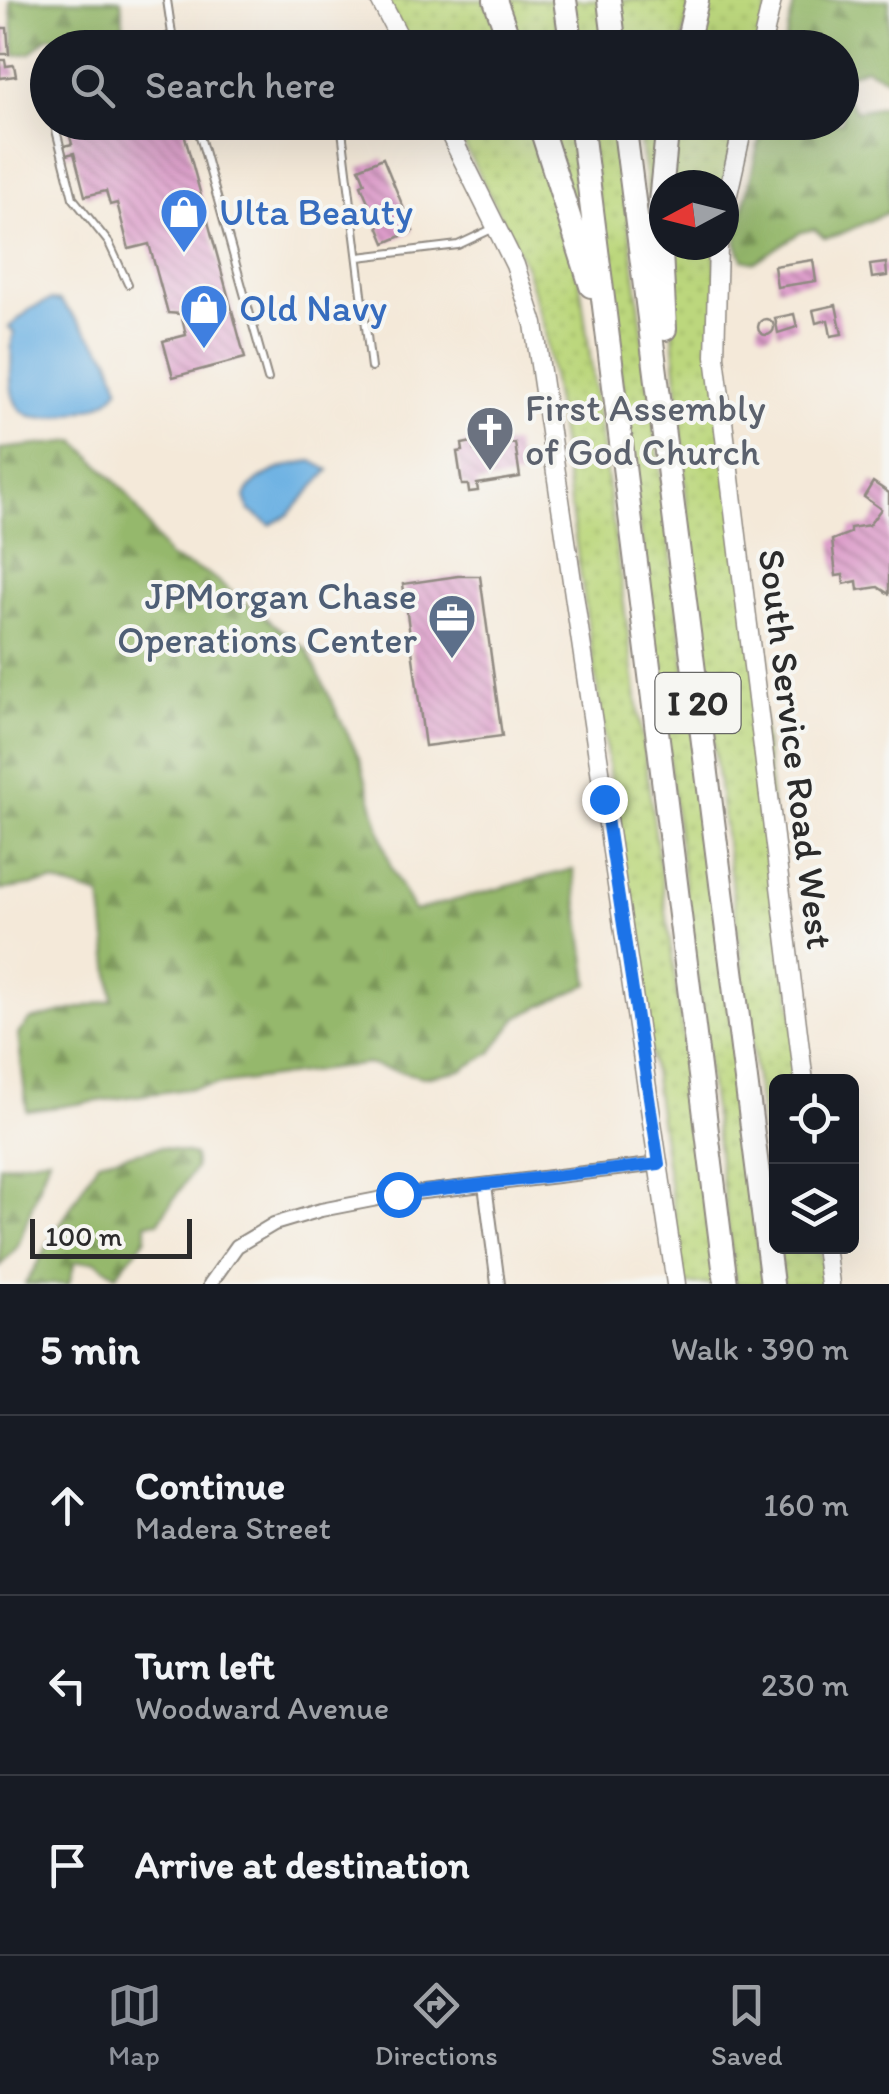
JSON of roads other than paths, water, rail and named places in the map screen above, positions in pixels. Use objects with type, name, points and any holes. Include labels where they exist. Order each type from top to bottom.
[{"type":"highway","points":[[495,0],[506,30]]},
{"type":"highway","points":[[565,0],[569,30]]},
{"type":"highway","points":[[609,0],[613,30]]},
{"type":"highway","points":[[690,30],[697,0]]},
{"type":"highway","points":[[545,140],[567,200],[613,362]]},
{"type":"highway","name":"I 20","points":[[584,140],[726,1284]]},
{"type":"highway","name":"I 20","points":[[626,140],[772,1284]]},
{"type":"highway","points":[[666,140],[658,213],[668,355],[666,448]]},
{"type":"main road","points":[[380,0],[396,30]]},
{"type":"main road","points":[[765,30],[772,0]]},
{"type":"main road","points":[[453,140],[498,226],[526,294],[546,386],[676,1284]]},
{"type":"main road","points":[[733,170],[740,140]]},
{"type":"main road","name":"South Service Road West","points":[[718,260],[715,356],[803,1074]]},
{"type":"main road","points":[[826,1254],[830,1284]]},
{"type":"street","points":[[210,1284],[237,1246],[274,1224],[398,1194],[659,1164]]},
{"type":"street","points":[[485,1185],[498,1284]]},
{"type":"lane","points":[[167,0],[171,30]]},
{"type":"lane","points":[[58,140],[73,198],[108,243],[128,284]]},
{"type":"lane","points":[[201,140],[268,378]]},
{"type":"lane","points":[[344,140],[371,368]]},
{"type":"lane","points":[[360,257],[458,245],[498,226]]},
{"type":"water","points":[[51,300],[60,301],[109,357],[119,387],[97,406],[40,418],[29,416],[15,402],[11,372],[14,332],[9,327],[32,308]]},
{"type":"water","points":[[312,461],[329,470],[288,515],[270,525],[249,510],[245,497],[256,482],[283,468]]},
{"type":"place","name":"Ulta Beauty","points":[[184,254]]},
{"type":"place","name":"Old Navy","points":[[204,350]]},
{"type":"place","name":"First Assembly of God Church","points":[[490,472]]},
{"type":"place","name":"JPMorgan Chase Operations Center","points":[[452,660]]}]
